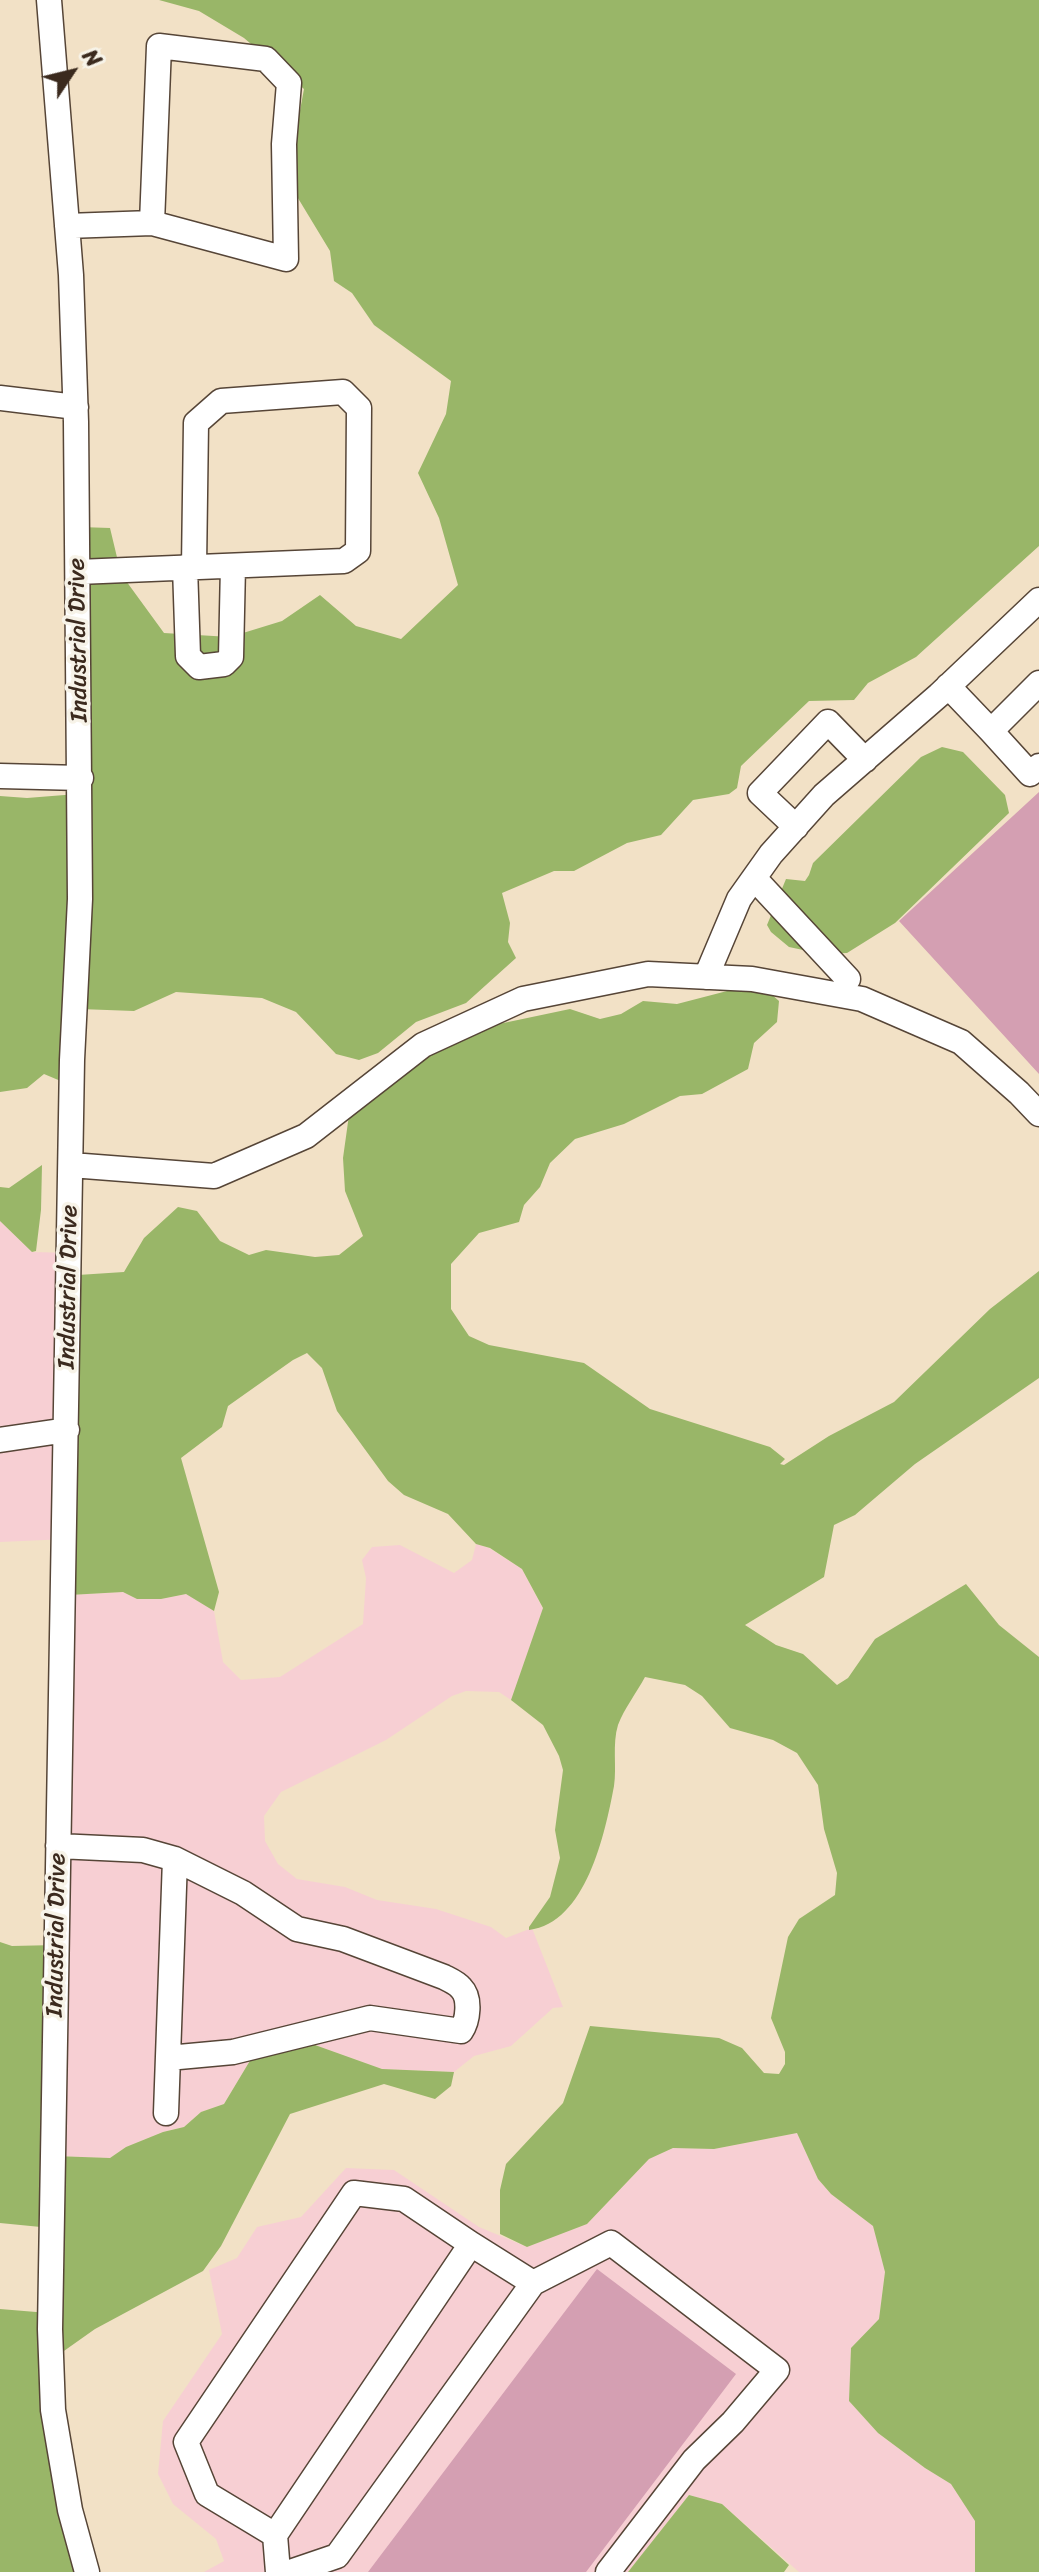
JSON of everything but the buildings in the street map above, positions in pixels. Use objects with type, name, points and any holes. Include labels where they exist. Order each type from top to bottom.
[{"type":"street","name":"Industrial Drive","points":[[49,0],[71,275],[81,778],[80,899],[72,1060],[50,2329],[53,2410],[70,2510],[87,2572]]},
{"type":"street","points":[[67,226],[152,223],[286,259],[284,144],[289,83],[266,59],[159,46],[152,223]]},
{"type":"street","points":[[78,572],[189,567],[344,561],[358,551],[359,408],[343,392],[221,401],[196,423],[189,567],[188,656],[199,667],[224,664],[231,657],[233,566]]},
{"type":"street","points":[[0,398],[76,407]]},
{"type":"street","points":[[706,977],[739,899],[771,854],[824,795],[948,686],[1039,600]]},
{"type":"street","points":[[991,731],[1039,683]]},
{"type":"street","points":[[948,686],[1030,774],[1039,766]]},
{"type":"street","points":[[796,827],[760,793],[828,722],[865,760]]},
{"type":"street","points":[[0,776],[81,778]]},
{"type":"street","points":[[754,878],[848,979]]},
{"type":"street","points":[[71,1165],[214,1176],[306,1136],[423,1045],[523,999],[648,974],[752,979],[862,999],[961,1042],[1039,1114]]},
{"type":"street","points":[[0,1440],[67,1430]]},
{"type":"street","points":[[58,1846],[143,1850],[175,1859],[243,1893],[297,1929],[343,1939],[460,1985],[466,1995],[466,2024],[461,2031],[370,2018],[233,2052],[168,2058]]},
{"type":"street","points":[[166,2113],[175,1859]]},
{"type":"street","points":[[275,2535],[207,2494],[186,2442],[354,2193],[404,2199],[533,2283]]},
{"type":"street","points":[[290,2572],[337,2556],[533,2283],[611,2243],[777,2370],[733,2422],[694,2460],[608,2572]]},
{"type":"street","points":[[278,2572],[275,2535],[471,2244]]},
{"type":"shaded area","points":[[0,1221],[32,1252],[74,1253],[67,1539],[0,1542]]},
{"type":"shaded area","points":[[476,1544],[489,1548],[522,1569],[543,1609],[511,1700],[499,1692],[466,1691],[452,1696],[386,1740],[281,1792],[264,1816],[265,1841],[278,1864],[297,1879],[345,1887],[377,1900],[436,1909],[491,1927],[506,1938],[532,1928],[563,2007],[553,2008],[511,2046],[474,2056],[454,2072],[382,2069],[315,2045],[254,2054],[224,2104],[201,2112],[184,2127],[126,2147],[110,2158],[54,2156],[69,1595],[123,1592],[137,1599],[161,1599],[186,1594],[214,1611],[223,1662],[241,1680],[280,1677],[363,1624],[366,1578],[362,1560],[372,1547],[400,1545],[454,1573],[472,1560]]},
{"type":"shaded area","points":[[797,2133],[818,2179],[831,2194],[873,2226],[885,2272],[879,2319],[851,2348],[849,2401],[878,2433],[951,2484],[975,2521],[975,2572],[799,2572],[722,2504],[689,2495],[628,2572],[204,2572],[224,2561],[216,2539],[173,2504],[158,2474],[163,2421],[222,2334],[209,2270],[237,2258],[257,2227],[301,2217],[346,2168],[394,2170],[479,2227],[527,2247],[587,2224],[649,2159],[673,2148],[714,2149]]},
{"type":"green space","points":[[159,0],[1039,0],[1039,546],[916,657],[868,683],[854,700],[809,701],[741,766],[737,788],[729,794],[693,800],[661,835],[627,843],[574,871],[554,871],[502,893],[510,923],[508,942],[516,958],[466,1003],[416,1022],[378,1053],[359,1060],[336,1054],[296,1012],[262,998],[176,992],[134,1011],[80,1009],[75,1087],[44,1074],[27,1088],[0,1092],[0,796],[27,798],[77,794],[80,527],[110,528],[121,574],[164,633],[230,637],[282,621],[320,595],[356,626],[401,639],[458,585],[439,518],[418,473],[446,414],[451,381],[374,325],[352,293],[334,281],[330,251],[287,180],[304,89],[244,38],[199,11]]},
{"type":"green space","points":[[942,747],[963,752],[1005,795],[1009,813],[895,923],[847,953],[822,954],[789,947],[771,932],[767,925],[786,879],[805,881],[813,863],[921,757]]},
{"type":"green space","points":[[731,990],[770,993],[779,1001],[777,1022],[754,1043],[748,1069],[702,1094],[680,1096],[624,1124],[575,1139],[550,1163],[540,1187],[524,1205],[519,1222],[479,1233],[451,1264],[451,1309],[469,1336],[489,1345],[584,1363],[650,1409],[770,1447],[785,1459],[780,1464],[784,1465],[829,1436],[894,1402],[990,1309],[1039,1271],[1039,1378],[915,1464],[855,1515],[834,1525],[824,1577],[745,1625],[776,1645],[803,1654],[837,1685],[848,1678],[875,1639],[966,1584],[999,1625],[1039,1657],[1039,2572],[975,2572],[975,2521],[951,2484],[878,2433],[849,2401],[851,2348],[879,2319],[885,2272],[873,2226],[831,2194],[818,2179],[797,2133],[714,2149],[673,2148],[649,2159],[587,2224],[527,2247],[500,2234],[500,2190],[506,2164],[563,2103],[590,2026],[719,2038],[742,2048],[764,2073],[779,2074],[785,2064],[785,2052],[771,2018],[788,1937],[799,1919],[835,1895],[837,1873],[824,1829],[818,1785],[797,1753],[773,1740],[730,1728],[702,1696],[685,1685],[645,1677],[618,1725],[614,1786],[605,1828],[590,1873],[565,1911],[549,1924],[529,1930],[550,1897],[560,1858],[555,1830],[563,1770],[543,1725],[511,1700],[543,1608],[522,1569],[490,1548],[476,1544],[448,1514],[404,1495],[388,1481],[337,1411],[322,1368],[307,1353],[228,1406],[222,1427],[181,1458],[219,1592],[214,1611],[186,1594],[161,1599],[137,1599],[123,1592],[69,1595],[78,1275],[124,1272],[144,1238],[178,1207],[197,1211],[220,1241],[249,1255],[266,1250],[315,1257],[339,1255],[363,1236],[345,1191],[343,1158],[349,1115],[398,1067],[475,1029],[570,1009],[600,1019],[621,1014],[643,1001],[677,1004]]},
{"type":"green space","points":[[42,1165],[41,1210],[36,1251],[32,1252],[0,1221],[0,1187],[9,1188]]},
{"type":"green space","points":[[0,1942],[12,1946],[56,1945],[54,2156],[110,2158],[126,2147],[184,2127],[201,2112],[224,2104],[254,2054],[279,2040],[315,2045],[382,2069],[454,2072],[451,2086],[435,2099],[384,2084],[290,2114],[221,2246],[203,2271],[95,2329],[54,2358],[90,2572],[0,2572],[0,2309],[48,2313],[51,2228],[0,2223]]},
{"type":"green space","points":[[689,2495],[722,2504],[789,2565],[784,2572],[628,2572]]}]
